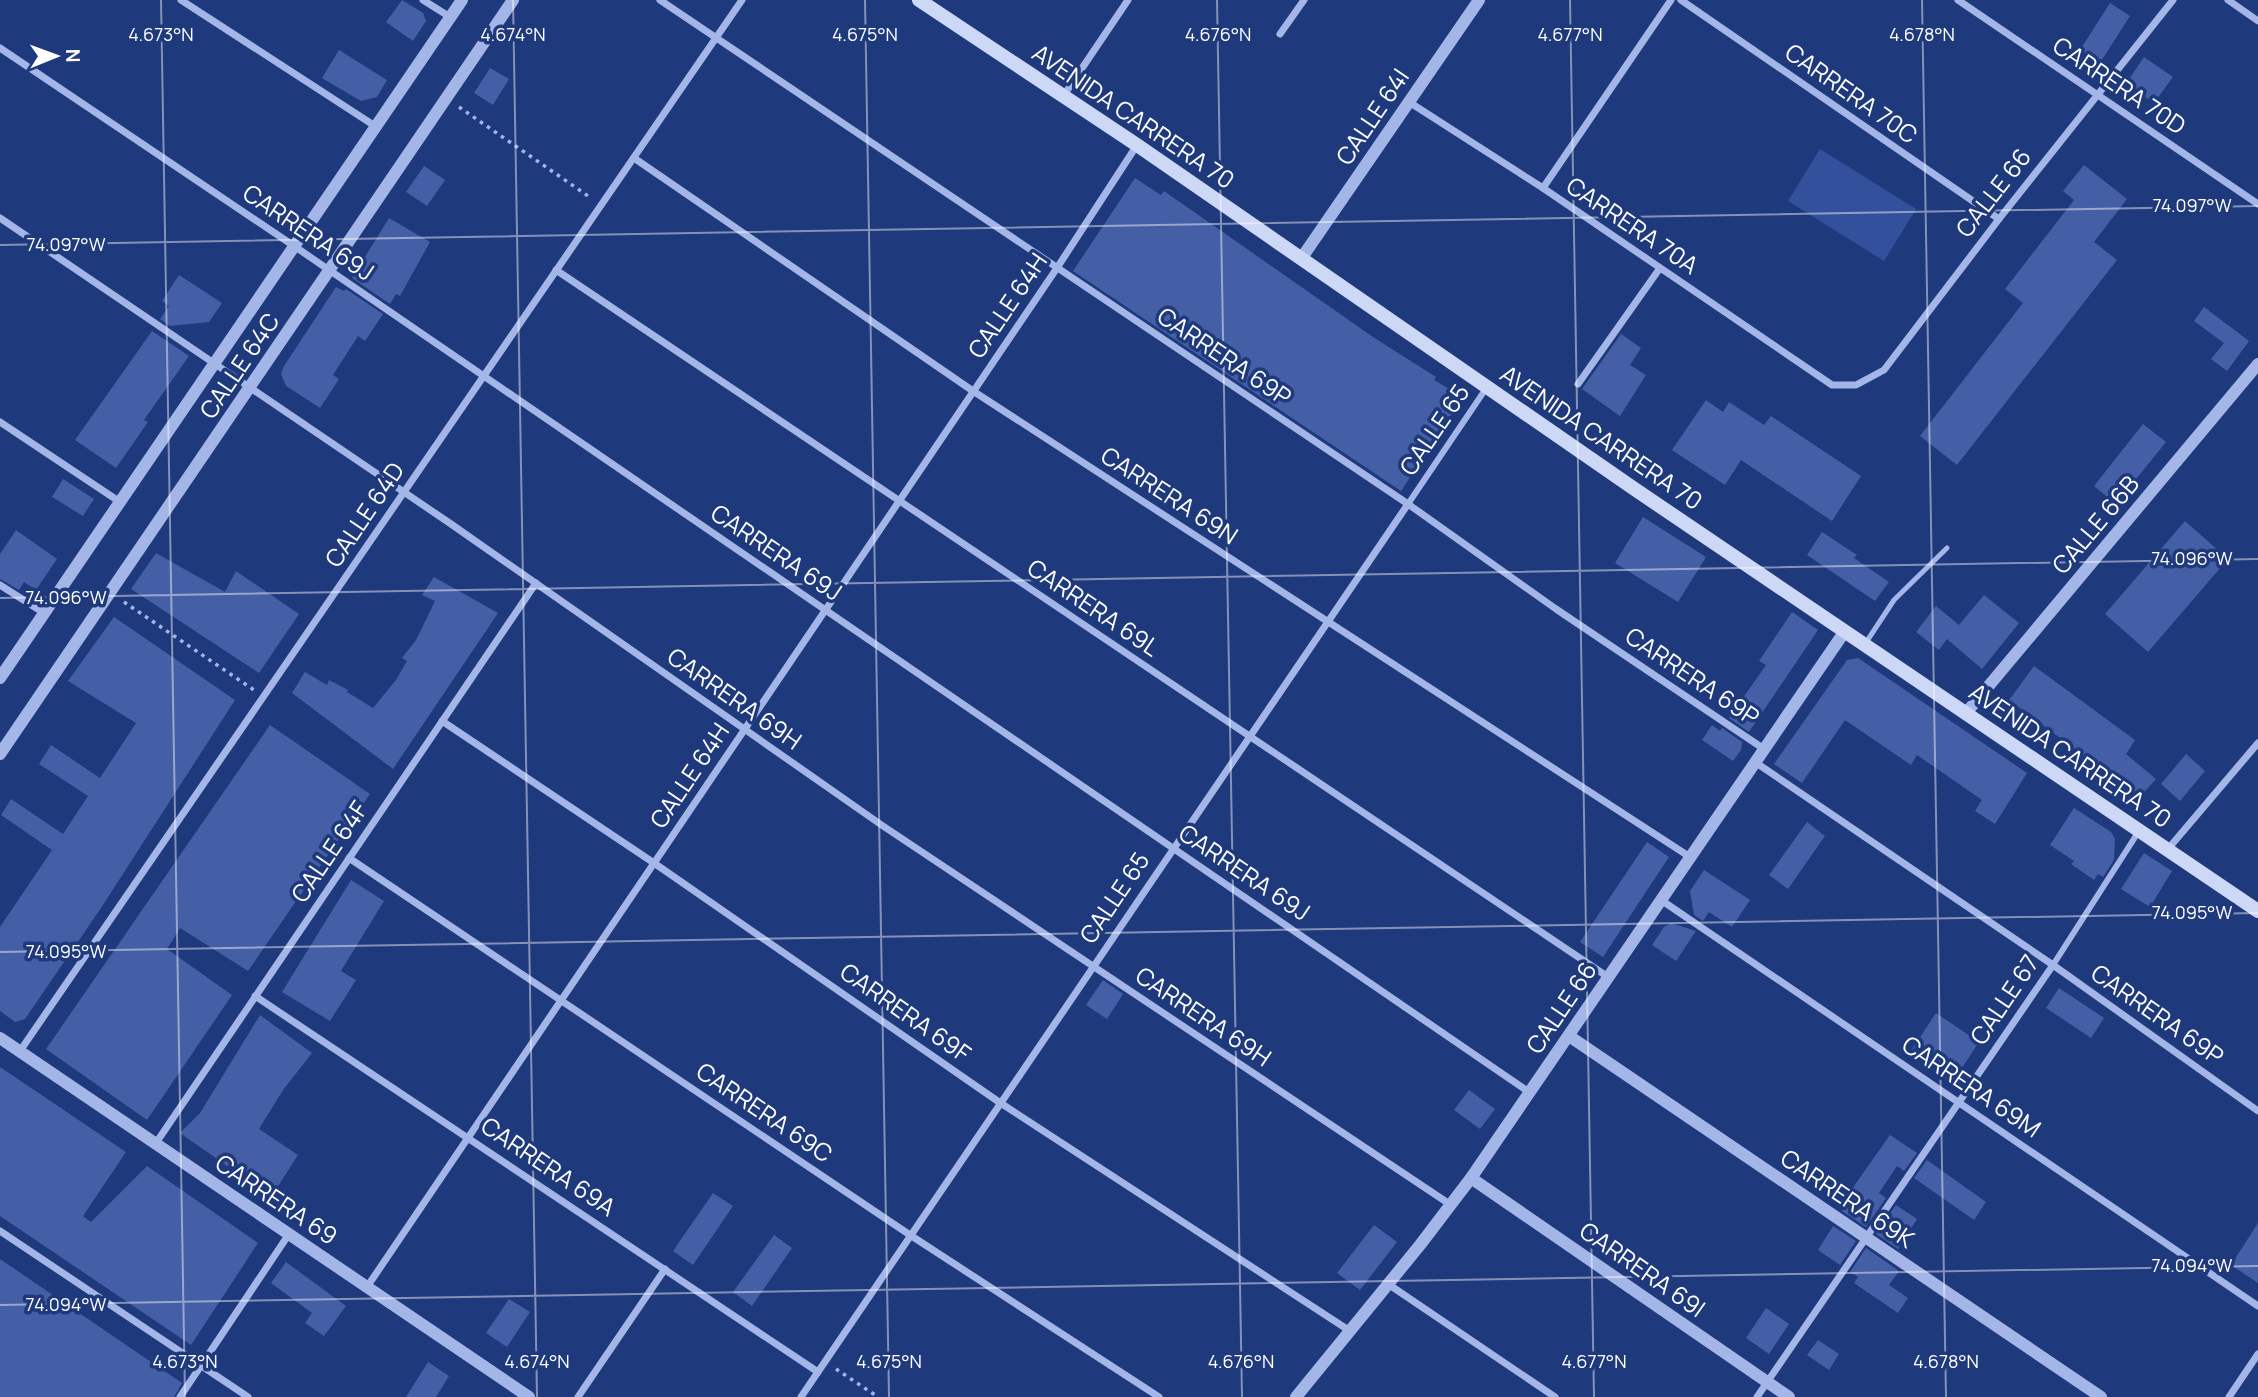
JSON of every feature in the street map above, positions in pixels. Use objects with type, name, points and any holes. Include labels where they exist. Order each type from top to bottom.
[{"type":"main road","name":"AVENIDA CARRERA 70","points":[[919,0],[1137,145],[1487,387],[2258,911]]},
{"type":"street","points":[[181,0],[375,126]]},
{"type":"street","points":[[423,0],[450,17]]},
{"type":"street","name":"CALLE 64C","points":[[0,678],[462,0]]},
{"type":"street","name":"CALLE 64C","points":[[0,754],[513,0]]},
{"type":"street","name":"CARRERA 69P","points":[[660,0],[1408,504],[1556,609],[1764,749]]},
{"type":"street","name":"CALLE 64D","points":[[20,1051],[742,0]]},
{"type":"street","points":[[1063,96],[1128,0]]},
{"type":"street","points":[[1280,34],[1304,0]]},
{"type":"street","points":[[1543,188],[1671,0]]},
{"type":"street","name":"CARRERA 70C","points":[[1681,0],[1999,219]]},
{"type":"street","name":"CARRERA 70D","points":[[1958,0],[2258,204]]},
{"type":"street","name":"CALLE 66","points":[[1832,385],[1856,386],[1884,370],[1999,219],[2173,0]]},
{"type":"street","points":[[2228,0],[2258,21]]},
{"type":"street","name":"CALLE 64I","points":[[1301,259],[1409,102],[1473,2]]},
{"type":"street","name":"CARRERA 69J","points":[[0,48],[330,270],[1530,1092]]},
{"type":"street","name":"CARRERA 70A","points":[[1409,102],[1543,188],[1832,385]]},
{"type":"street","name":"CALLE 64H","points":[[367,1287],[1057,268],[1137,145]]},
{"type":"street","name":"CARRERA 69N","points":[[634,158],[973,391],[1690,857]]},
{"type":"street","name":"CARRERA 69H","points":[[0,218],[404,492],[883,825],[1451,1205]]},
{"type":"street","points":[[1578,384],[1660,268]]},
{"type":"street","name":"CARRERA 69L","points":[[556,270],[1608,977]]},
{"type":"street","name":"CALLE 66B","points":[[1966,713],[2258,364]]},
{"type":"street","name":"CALLE 65","points":[[801,1397],[1487,387]]},
{"type":"street","points":[[0,422],[120,502]]},
{"type":"street","name":"CALLE 64F","points":[[156,1143],[536,583]]},
{"type":"street","points":[[0,584],[44,613]]},
{"type":"street","name":"CALLE 66","points":[[1299,1396],[1471,1178],[1845,631]]},
{"type":"street","name":"CARRERA 69F","points":[[442,721],[654,863],[999,1102],[1350,1331]]},
{"type":"street","points":[[2167,850],[2258,743]]},
{"type":"street","name":"CARRERA 69P","points":[[1755,762],[2053,965],[2258,1111]]},
{"type":"street","name":"CALLE 67","points":[[1757,1397],[2053,965],[2139,830]]},
{"type":"street","name":"CARRERA 69C","points":[[349,858],[910,1235],[1159,1397]]},
{"type":"street","name":"CARRERA 69M","points":[[1661,900],[2258,1306]]},
{"type":"street","name":"CARRERA 69A","points":[[255,996],[818,1372]]},
{"type":"street","name":"CARRERA 69K","points":[[1569,1035],[2101,1397]]},
{"type":"street","name":"CARRERA 69","points":[[0,1038],[529,1397]]},
{"type":"street","name":"CARRERA 69I","points":[[1471,1178],[1789,1397]]},
{"type":"street","points":[[0,1231],[248,1397]]},
{"type":"street","points":[[180,1397],[289,1234]]},
{"type":"street","points":[[578,1397],[665,1269]]},
{"type":"street","points":[[1388,1284],[1555,1397]]},
{"type":"street","points":[[2229,1397],[2258,1354]]},
{"type":"lane","points":[[1865,644],[1894,600],[1947,548]]},
{"type":"path","points":[[454,104],[602,205]]},
{"type":"path","points":[[116,597],[264,696]]},
{"type":"path","points":[[825,1362],[878,1397]]},
{"type":"shaded area","points":[[1820,149],[1916,209],[1884,261],[1788,201]]},
{"type":"building","points":[[402,0],[423,13],[426,21],[413,41],[386,22]]},
{"type":"building","points":[[2110,3],[2130,16],[2100,63],[2080,50]]},
{"type":"building","points":[[339,50],[387,80],[377,97],[361,101],[322,78]]},
{"type":"building","points":[[2144,57],[2173,77],[2154,103],[2130,87],[2129,79]]},
{"type":"building","points":[[490,68],[509,79],[493,105],[474,93]]},
{"type":"building","points":[[2084,165],[2127,199],[2094,242],[2117,260],[1957,465],[1920,436],[2023,303],[2005,289],[2074,200],[2063,191]]},
{"type":"building","points":[[424,166],[445,180],[427,206],[406,192]]},
{"type":"building","points":[[1135,178],[1161,195],[1164,191],[1373,337],[1436,377],[1434,380],[1451,390],[1454,411],[1401,491],[1073,271]]},
{"type":"building","points":[[389,218],[430,242],[400,296],[396,294],[390,304],[352,278]]},
{"type":"building","points":[[179,275],[222,303],[209,322],[170,326],[160,319],[169,306],[162,301]]},
{"type":"building","points":[[336,287],[344,291],[346,289],[383,314],[365,341],[358,336],[333,375],[339,379],[320,408],[286,386],[281,374]]},
{"type":"building","points":[[2204,307],[2249,341],[2227,371],[2211,359],[2224,343],[2194,321]]},
{"type":"building","points":[[152,331],[189,356],[144,420],[148,422],[116,468],[75,440]]},
{"type":"building","points":[[1621,334],[1641,348],[1630,365],[1646,375],[1620,416],[1582,389]]},
{"type":"building","points":[[1706,400],[1723,412],[1729,402],[1764,425],[1771,416],[1861,476],[1832,521],[1741,460],[1725,485],[1672,450]]},
{"type":"building","points":[[2143,424],[2166,442],[2116,504],[2094,486]]},
{"type":"building","points":[[63,479],[94,499],[83,516],[52,497]]},
{"type":"building","points":[[1643,517],[1706,557],[1678,602],[1615,563]]},
{"type":"building","points":[[2185,521],[2228,559],[2148,652],[2105,614]]},
{"type":"building","points":[[16,530],[57,559],[36,590],[24,582],[19,590],[0,579],[0,554]]},
{"type":"building","points":[[1822,532],[1857,555],[1854,558],[1889,582],[1875,601],[1807,555]]},
{"type":"building","points":[[156,553],[225,592],[236,571],[299,614],[259,673],[131,589]]},
{"type":"building","points":[[434,577],[498,613],[393,769],[292,693],[305,672],[327,685],[329,680],[348,690],[347,692],[373,708],[396,680],[407,661],[402,658],[416,640],[435,601],[422,595]]},
{"type":"building","points":[[1984,595],[2019,623],[1982,669],[1947,639],[1939,650],[1916,632],[1936,606],[1959,625]]},
{"type":"building","points":[[1792,612],[1818,630],[1749,732],[1729,718],[1766,665],[1759,661]]},
{"type":"building","points":[[114,617],[235,700],[101,908],[25,1019],[15,1022],[0,1011],[0,927],[52,850],[1,815],[11,799],[63,834],[88,796],[39,764],[51,745],[100,778],[136,723],[68,681]]},
{"type":"building","points":[[1858,658],[2027,773],[1995,824],[1975,811],[1982,800],[1917,755],[1911,765],[1845,720],[1802,783],[1774,764],[1847,660]]},
{"type":"building","points":[[2034,666],[2135,740],[2126,754],[2156,779],[2140,797],[2009,700]]},
{"type":"building","points":[[270,725],[370,794],[248,971],[180,928],[167,949],[232,995],[147,1120],[46,1049]]},
{"type":"building","points":[[1712,725],[1720,731],[1722,728],[1742,742],[1741,750],[1733,761],[1702,740]]},
{"type":"building","points":[[2186,754],[2205,771],[2180,801],[2161,784]]},
{"type":"building","points":[[2074,808],[2111,832],[2115,839],[2114,860],[2103,877],[2098,874],[2094,880],[2071,864],[2074,861],[2050,845]]},
{"type":"building","points":[[1807,822],[1825,836],[1788,889],[1769,875]]},
{"type":"building","points":[[1647,842],[1669,857],[1603,957],[1580,942]]},
{"type":"building","points":[[2144,853],[2172,871],[2150,907],[2121,889]]},
{"type":"building","points":[[1704,870],[1750,900],[1732,927],[1709,912],[1703,921],[1694,915],[1690,891]]},
{"type":"building","points":[[351,880],[384,901],[341,971],[356,980],[330,1021],[282,992]]},
{"type":"building","points":[[1671,923],[1696,931],[1676,961],[1652,945],[1664,927]]},
{"type":"building","points":[[1103,980],[1123,994],[1107,1019],[1086,1005]]},
{"type":"building","points":[[2059,988],[2104,1018],[2091,1038],[2046,1008]]},
{"type":"building","points":[[1936,1013],[1979,1042],[1952,1083],[1909,1054]]},
{"type":"building","points":[[260,1015],[312,1053],[283,1090],[259,1129],[298,1155],[275,1191],[233,1164],[230,1168],[180,1133],[200,1113]]},
{"type":"building","points":[[0,1067],[126,1152],[83,1216],[91,1222],[147,1166],[258,1243],[191,1345],[0,1216]]},
{"type":"building","points":[[1469,1090],[1495,1109],[1480,1129],[1454,1110]]},
{"type":"building","points":[[1890,1135],[1917,1153],[1904,1171],[1897,1166],[1879,1193],[1886,1198],[1866,1227],[1842,1211],[1846,1206],[1842,1203]]},
{"type":"building","points":[[1927,1160],[1986,1202],[1974,1220],[1914,1178]]},
{"type":"building","points":[[713,1193],[733,1206],[693,1265],[673,1251]]},
{"type":"building","points":[[1896,1205],[1917,1219],[1898,1249],[1876,1234]]},
{"type":"building","points":[[2258,1223],[2258,1283],[2231,1265]]},
{"type":"building","points":[[1374,1225],[1397,1242],[1360,1290],[1337,1273]]},
{"type":"building","points":[[1833,1226],[1856,1241],[1840,1265],[1818,1250]]},
{"type":"building","points":[[774,1235],[792,1248],[752,1306],[733,1292]]},
{"type":"building","points":[[1866,1248],[1899,1271],[1889,1285],[1908,1298],[1898,1313],[1854,1283],[1858,1277],[1850,1272]]},
{"type":"building","points":[[0,1259],[182,1383],[174,1397],[0,1397]]},
{"type":"building","points":[[286,1262],[346,1306],[324,1336],[305,1323],[312,1313],[271,1283]]},
{"type":"building","points":[[509,1299],[530,1312],[507,1347],[486,1333]]},
{"type":"building","points":[[1766,1308],[1789,1324],[1769,1354],[1746,1338]]},
{"type":"building","points":[[1818,1340],[1839,1354],[1829,1370],[1807,1355]]},
{"type":"building","points":[[428,1362],[449,1376],[436,1397],[406,1397]]}]
